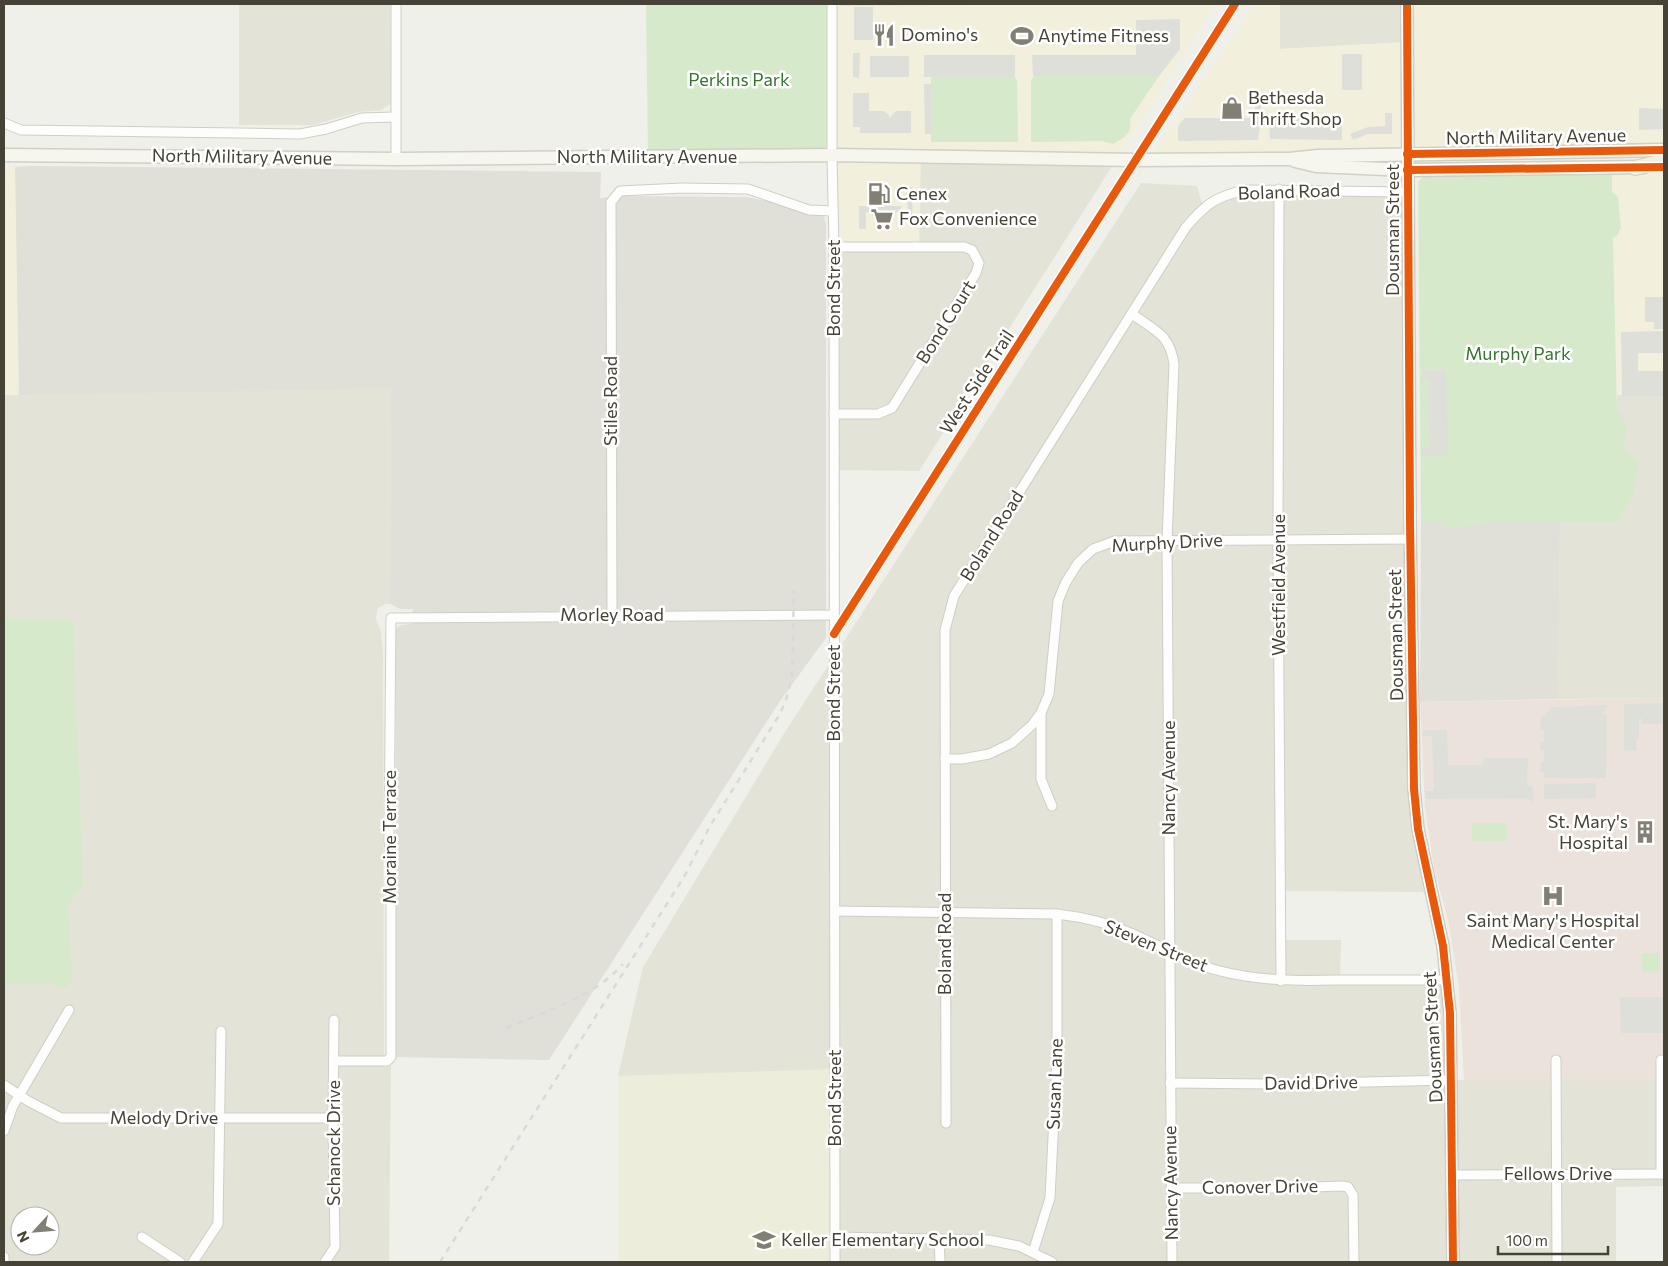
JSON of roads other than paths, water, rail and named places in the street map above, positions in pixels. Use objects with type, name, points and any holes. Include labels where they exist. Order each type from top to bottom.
[{"type":"main road","name":"North Military Avenue","points":[[4,155],[396,158],[832,155],[1136,160],[1289,159],[1318,156],[1664,150]]},
{"type":"main road","name":"North Military Avenue","points":[[1289,159],[1316,166],[1407,170],[1664,167]]},
{"type":"main road","points":[[1635,168],[1664,161]]},
{"type":"street","points":[[396,4],[396,158]]},
{"type":"street","name":"Bond Street","points":[[832,4],[835,1262]]},
{"type":"street","name":"Dousman Street","points":[[1407,4],[1410,539],[1414,789],[1418,829],[1438,921],[1450,1013],[1453,1262]]},
{"type":"street","points":[[4,123],[21,130],[300,134],[326,129],[362,118],[395,117]]},
{"type":"street","name":"Stiles Road","points":[[612,615],[611,202],[620,191],[682,188],[748,189],[809,210],[833,211]]},
{"type":"street","name":"Westfield Avenue","points":[[1279,189],[1278,540],[1281,981]]},
{"type":"street","name":"Boland Road","points":[[946,1123],[945,630],[954,596],[1186,227],[1203,208],[1224,195],[1245,190],[1408,192]]},
{"type":"street","name":"Bond Court","points":[[834,247],[964,247],[972,250],[979,263],[976,273],[892,408],[878,414],[834,414]]},
{"type":"street","name":"Nancy Avenue","points":[[1132,314],[1165,337],[1172,351],[1174,364],[1167,540],[1172,1262]]},
{"type":"street","name":"Murphy Drive","points":[[945,759],[962,759],[988,754],[1012,743],[1032,725],[1041,713],[1050,694],[1058,601],[1066,582],[1078,564],[1093,549],[1115,542],[1167,540],[1410,539]]},
{"type":"street","name":"Morley Road","points":[[391,618],[612,615],[834,615]]},
{"type":"street","name":"Moraine Terrace","points":[[334,1061],[387,1061],[391,1057],[391,867],[389,840],[391,618]]},
{"type":"street","points":[[1041,713],[1041,779],[1052,806]]},
{"type":"street","name":"Steven Street","points":[[835,911],[1057,914],[1093,920],[1114,926],[1185,959],[1222,972],[1281,981],[1447,980]]},
{"type":"street","name":"Susan Lane","points":[[1033,1252],[1050,1198],[1057,1058],[1057,914]]},
{"type":"street","points":[[4,1131],[13,1106],[69,1010]]},
{"type":"street","name":"Schanock Drive","points":[[326,1262],[335,1247],[334,1020]]},
{"type":"street","points":[[193,1262],[218,1224],[221,1031]]},
{"type":"street","points":[[1556,1060],[1557,1262]]},
{"type":"street","points":[[1660,1060],[1663,1174]]},
{"type":"street","name":"David Drive","points":[[1170,1083],[1282,1084],[1452,1080]]},
{"type":"street","name":"Melody Drive","points":[[4,1085],[43,1110],[61,1118],[333,1118]]},
{"type":"street","name":"Fellows Drive","points":[[1452,1175],[1663,1174]]},
{"type":"street","name":"Conover Drive","points":[[1171,1188],[1343,1186],[1348,1188],[1353,1195],[1354,1262]]},
{"type":"street","points":[[142,1237],[180,1262]]},
{"type":"street","points":[[835,1237],[990,1240],[1019,1246],[1052,1262]]},
{"type":"street","points":[[939,1238],[940,1262]]},
{"type":"street","points":[[4,1257],[4,1262]]},
{"type":"railway","points":[[440,1262],[684,877],[710,826],[780,714],[792,677],[794,590]]},
{"type":"railway","points":[[506,1028],[583,995],[611,976],[623,964]]},
{"type":"place","name":"Domino's","points":[[884,35]]},
{"type":"place","name":"Anytime Fitness","points":[[1022,36]]},
{"type":"place","name":"Bethesda Thrift Shop","points":[[1232,108]]},
{"type":"place","name":"Cenex","points":[[879,194]]},
{"type":"place","name":"Fox Convenience","points":[[882,219]]},
{"type":"place","name":"St. Mary's Hospital","points":[[1645,832]]},
{"type":"place","name":"Saint Mary's Hospital Medical Center","points":[[1553,896]]},
{"type":"place","name":"Keller Elementary School","points":[[764,1240]]},
{"type":"park label","name":"Perkins Park","points":[[739,80]]},
{"type":"park label","name":"Murphy Park","points":[[1518,354]]}]
